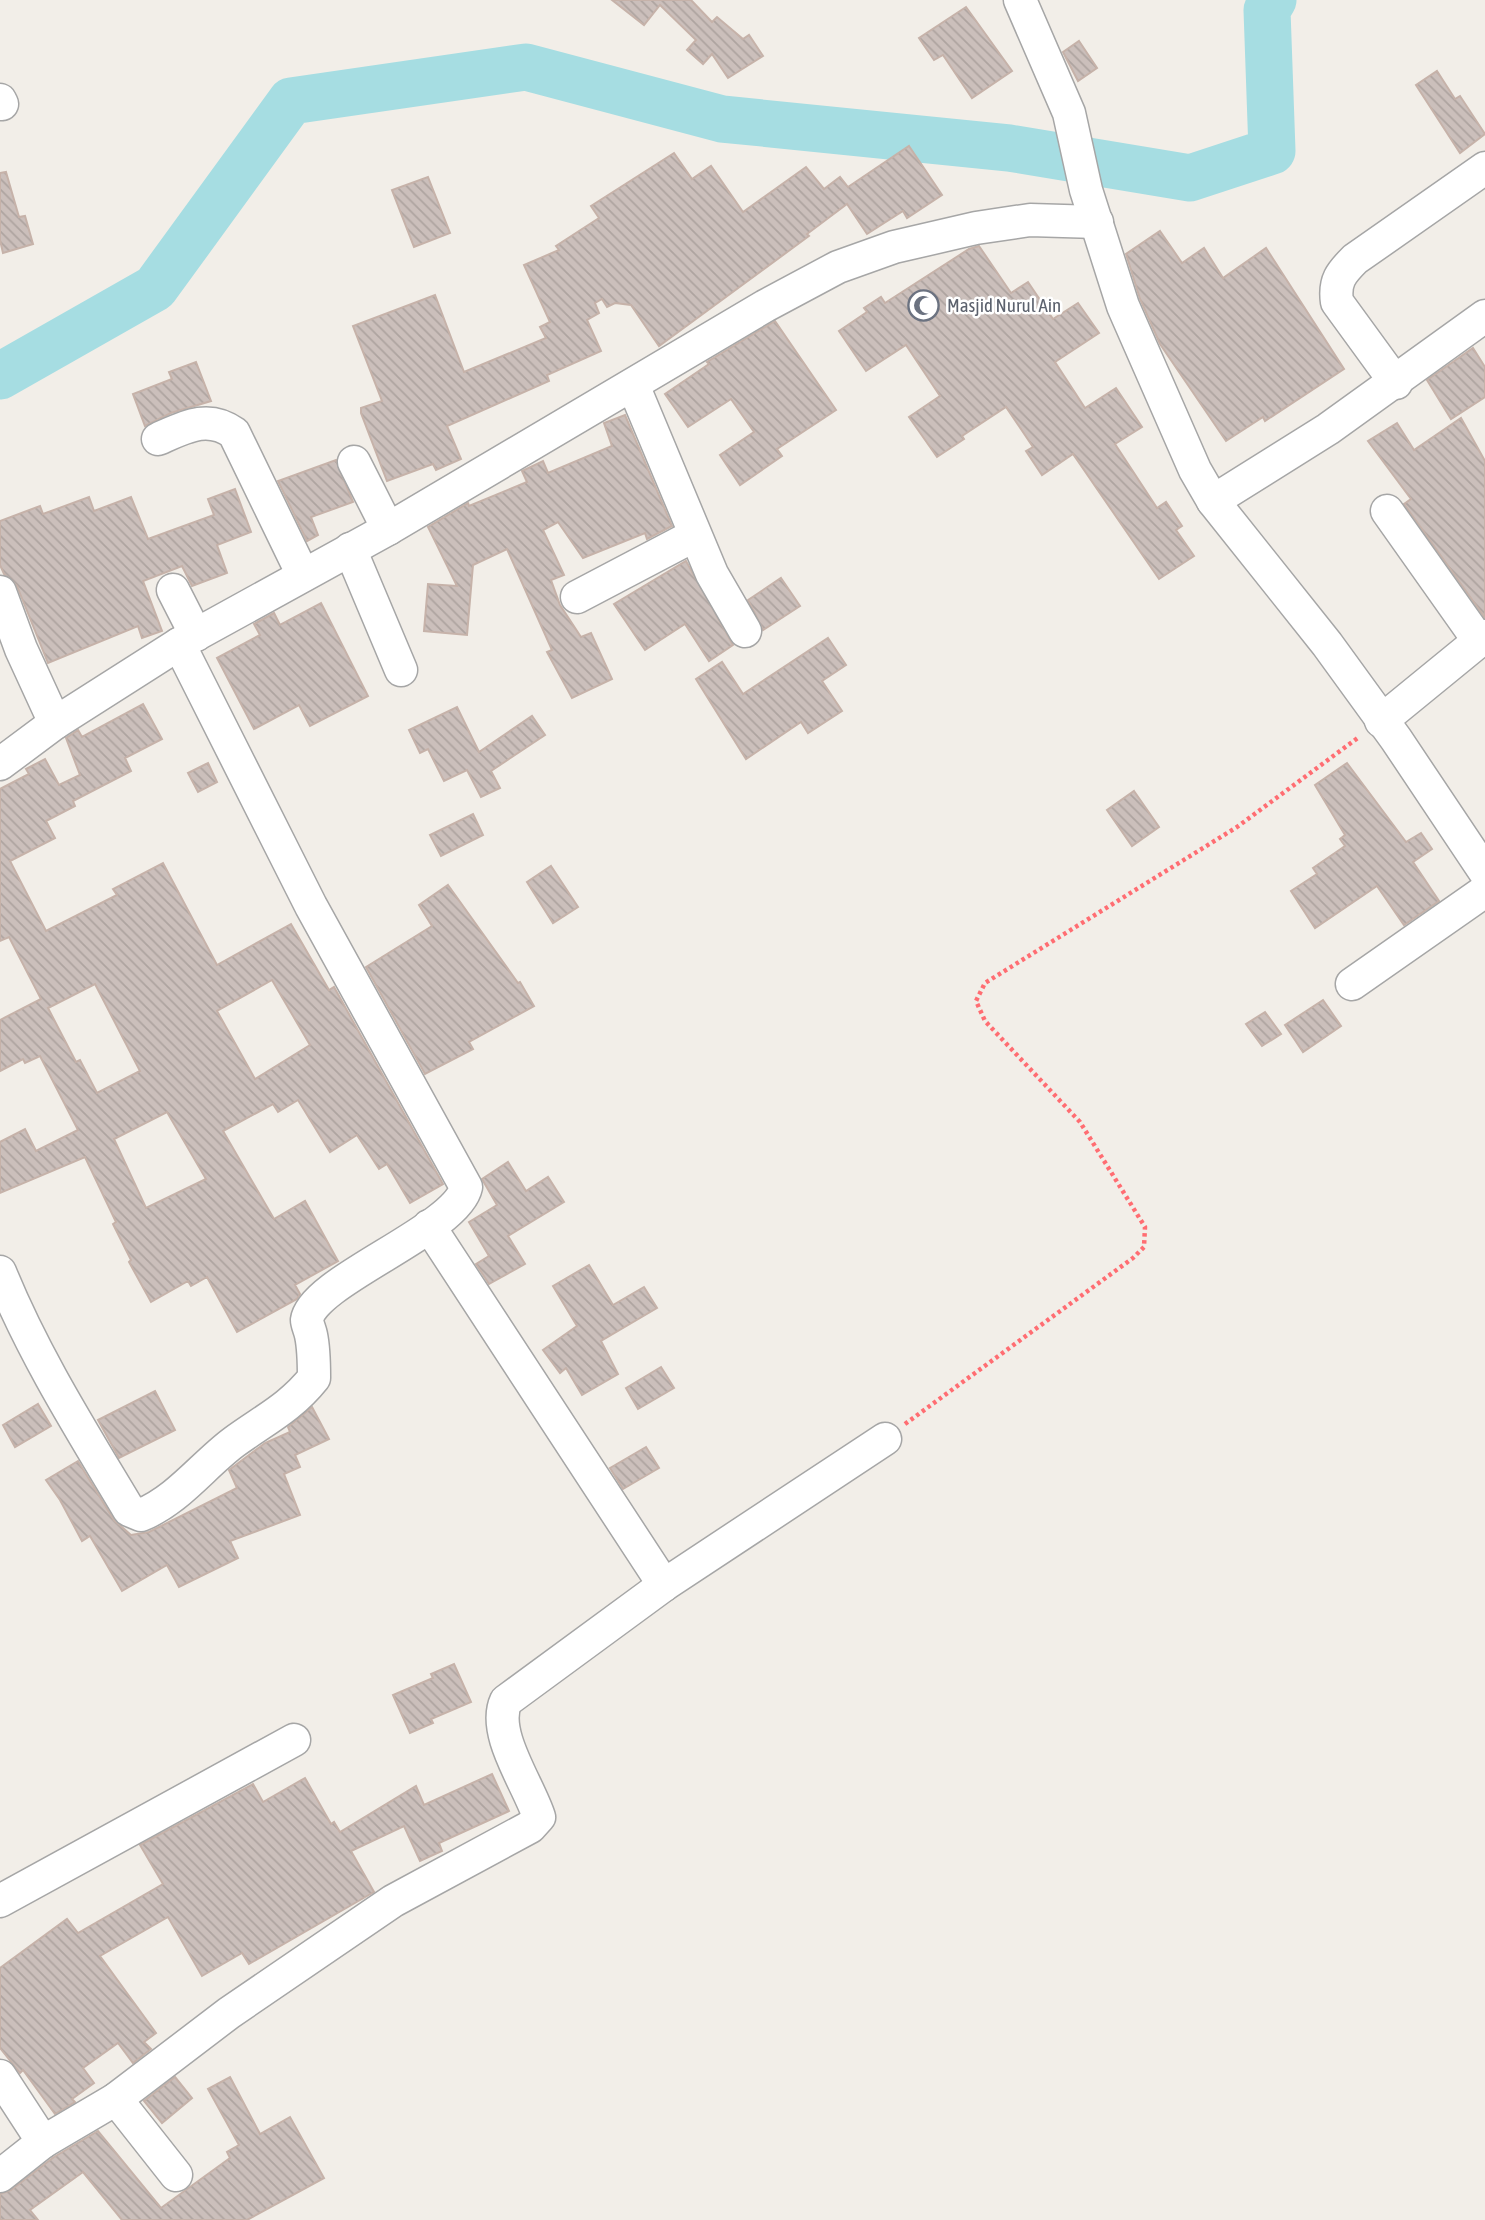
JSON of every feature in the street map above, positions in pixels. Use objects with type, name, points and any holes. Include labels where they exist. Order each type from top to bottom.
[{"type":"street","points":[[1020,0],[1069,113],[1086,190],[1123,306],[1152,376],[1213,501],[1327,644],[1485,872]]},
{"type":"street","points":[[1396,383],[1337,302],[1335,288],[1339,275],[1355,259],[1485,168]]},
{"type":"street","points":[[0,764],[55,723],[188,639],[388,529],[765,306],[838,267],[894,247],[975,228],[1030,220],[1097,222]]},
{"type":"street","points":[[1213,501],[1396,383],[1485,316]]},
{"type":"street","points":[[633,385],[712,574],[745,631]]},
{"type":"street","points":[[158,439],[183,427],[206,423],[220,423],[234,433],[303,575]]},
{"type":"street","points":[[354,462],[388,529]]},
{"type":"street","points":[[1381,721],[1482,638],[1387,511]]},
{"type":"street","points":[[577,597],[695,535]]},
{"type":"street","points":[[350,549],[401,670]]},
{"type":"street","points":[[0,1272],[43,1365],[129,1510],[141,1515],[178,1492],[234,1442],[295,1401],[314,1378],[307,1320],[312,1309],[346,1279],[429,1226],[464,1196],[466,1187],[311,906],[188,639],[173,590]]},
{"type":"street","points":[[0,592],[21,649],[55,723]]},
{"type":"street","points":[[1352,984],[1485,891]]},
{"type":"street","points":[[429,1226],[664,1585]]},
{"type":"street","points":[[0,2176],[43,2142],[116,2099],[229,2013],[393,1900],[530,1827],[539,1817],[500,1718],[506,1701],[664,1585],[885,1438]]},
{"type":"street","points":[[0,1901],[293,1740]]},
{"type":"street","points":[[0,2076],[43,2142]]},
{"type":"street","points":[[116,2099],[176,2175]]},
{"type":"path","points":[[885,1438],[1133,1258],[1144,1247],[1145,1227],[1080,1122],[985,1021],[976,1001],[985,983],[1237,827],[1381,721]]},
{"type":"building","points":[[612,0],[691,0],[712,22],[717,17],[743,39],[749,35],[763,56],[728,78],[712,54],[703,64],[687,50],[696,40],[660,5],[644,25]]},
{"type":"building","points":[[966,7],[1012,71],[972,98],[943,55],[934,60],[919,38]]},
{"type":"building","points":[[1079,41],[1097,68],[1078,81],[1063,52]]},
{"type":"building","points":[[1437,71],[1455,99],[1460,96],[1485,134],[1460,153],[1416,85]]},
{"type":"building","points":[[909,146],[942,195],[907,218],[903,211],[867,234],[847,204],[807,234],[809,236],[659,346],[631,305],[615,303],[607,307],[602,299],[595,303],[599,313],[587,320],[601,351],[547,375],[549,381],[447,426],[461,459],[436,470],[433,464],[387,481],[361,413],[361,408],[382,401],[353,326],[435,295],[464,372],[546,338],[540,327],[550,322],[524,265],[559,250],[556,246],[599,218],[591,206],[674,153],[692,179],[711,166],[743,212],[806,167],[824,189],[840,177],[848,187]]},
{"type":"building","points":[[6,172],[19,217],[25,216],[33,244],[3,253],[0,240],[0,173]]},
{"type":"building","points":[[428,177],[450,233],[414,247],[392,190]]},
{"type":"building","points":[[1160,231],[1182,263],[1204,248],[1223,278],[1266,248],[1344,369],[1265,421],[1263,417],[1226,441],[1160,344],[1140,299],[1126,254]]},
{"type":"building","points":[[979,246],[1011,293],[1028,282],[1053,319],[1078,303],[1099,333],[1055,362],[1085,408],[1116,388],[1142,427],[1115,444],[1157,508],[1166,502],[1182,526],[1176,530],[1194,556],[1159,579],[1073,454],[1042,475],[1026,451],[1033,447],[1006,407],[962,436],[964,439],[937,457],[909,417],[940,396],[906,345],[866,371],[839,331],[867,312],[864,308],[881,297],[885,303],[969,249]]},
{"type":"building","points":[[775,321],[836,410],[777,449],[782,456],[740,485],[720,455],[754,432],[731,399],[688,427],[665,394],[709,364],[707,362]]},
{"type":"building","points":[[1473,348],[1485,367],[1485,397],[1451,419],[1427,380]]},
{"type":"building","points":[[196,362],[211,401],[171,413],[145,426],[133,394],[172,379],[169,372]]},
{"type":"building","points":[[625,415],[672,526],[647,539],[645,533],[583,558],[558,522],[543,530],[564,575],[551,580],[560,605],[581,637],[591,633],[612,679],[572,698],[547,652],[552,650],[507,549],[473,565],[467,635],[424,631],[428,584],[457,586],[428,527],[468,503],[469,506],[527,482],[522,471],[543,461],[548,473],[612,446],[604,423]]},
{"type":"building","points":[[1461,418],[1485,461],[1485,618],[1404,504],[1411,499],[1368,441],[1397,423],[1414,450]]},
{"type":"building","points":[[336,460],[353,502],[311,517],[318,535],[307,541],[278,481]]},
{"type":"building","points":[[235,489],[251,532],[217,545],[227,573],[192,586],[182,566],[143,581],[162,631],[142,638],[138,626],[48,663],[17,586],[4,574],[0,565],[0,521],[40,506],[43,514],[89,497],[94,511],[131,497],[148,539],[214,515],[208,499]]},
{"type":"building","points":[[686,561],[733,645],[709,661],[685,624],[645,650],[614,604]]},
{"type":"building","points":[[781,578],[800,606],[763,630],[748,600]]},
{"type":"building","points":[[321,603],[368,696],[310,726],[299,705],[254,729],[217,658],[260,635],[254,624],[274,613],[280,625]]},
{"type":"building","points":[[828,638],[846,665],[822,681],[842,711],[808,733],[801,722],[746,759],[696,679],[722,662],[743,694]]},
{"type":"building","points":[[143,704],[162,739],[125,758],[131,771],[73,801],[75,806],[46,821],[55,838],[10,861],[46,931],[117,895],[113,889],[163,863],[217,965],[291,924],[329,990],[334,987],[443,1184],[410,1203],[387,1164],[379,1169],[357,1135],[330,1152],[298,1100],[278,1112],[273,1104],[223,1131],[274,1219],[305,1201],[338,1261],[295,1285],[300,1294],[297,1299],[237,1332],[207,1277],[191,1286],[188,1281],[151,1302],[129,1262],[131,1260],[113,1224],[116,1222],[85,1157],[0,1193],[0,1142],[25,1129],[36,1151],[78,1130],[40,1056],[25,1063],[23,1059],[0,1071],[0,1020],[41,999],[9,937],[0,941],[0,789],[29,774],[26,769],[45,759],[59,785],[80,775],[66,738],[78,730],[82,737]],"holes":[[[272,980],[310,1045],[255,1079],[217,1011]],[[95,984],[140,1071],[97,1093],[80,1060],[76,1062],[48,1008]],[[167,1112],[206,1179],[146,1208],[114,1139]]]},
{"type":"building","points":[[457,707],[479,752],[532,716],[545,735],[491,771],[500,788],[481,797],[467,770],[444,781],[428,749],[420,753],[409,730]]},
{"type":"building","points":[[208,763],[217,782],[198,792],[188,773]]},
{"type":"building","points":[[1347,763],[1406,842],[1421,833],[1432,849],[1413,862],[1439,901],[1404,925],[1377,886],[1315,928],[1291,891],[1317,874],[1313,868],[1345,846],[1340,839],[1345,835],[1315,785]]},
{"type":"building","points":[[1134,791],[1159,827],[1132,846],[1107,810]]},
{"type":"building","points":[[473,814],[483,835],[441,856],[430,835]]},
{"type":"building","points":[[551,866],[578,907],[553,923],[527,882]]},
{"type":"building","points":[[448,885],[518,983],[520,982],[534,1006],[469,1042],[473,1049],[425,1074],[366,967],[432,926],[419,905]]},
{"type":"building","points":[[1323,1000],[1341,1026],[1303,1052],[1285,1025]]},
{"type":"building","points":[[1265,1012],[1281,1034],[1262,1046],[1246,1024]]},
{"type":"building","points":[[508,1162],[526,1191],[548,1177],[564,1202],[508,1236],[525,1264],[489,1284],[476,1264],[489,1256],[469,1222],[497,1205],[482,1179]]},
{"type":"building","points":[[589,1265],[613,1305],[644,1287],[657,1308],[601,1341],[618,1374],[582,1395],[566,1368],[560,1373],[543,1350],[577,1326],[553,1286]]},
{"type":"building","points":[[661,1367],[674,1388],[638,1409],[626,1388]]},
{"type":"building","points":[[155,1391],[175,1430],[119,1458],[98,1420]]},
{"type":"building","points":[[38,1404],[51,1426],[15,1447],[3,1425]]},
{"type":"building","points":[[312,1407],[329,1439],[295,1455],[300,1467],[284,1474],[300,1515],[230,1541],[238,1558],[179,1587],[167,1565],[122,1591],[90,1536],[82,1541],[46,1480],[78,1461],[114,1520],[131,1535],[149,1532],[237,1488],[229,1470],[265,1443],[290,1432],[288,1427]]},
{"type":"building","points":[[646,1447],[659,1468],[623,1489],[610,1468]]},
{"type":"building","points":[[454,1664],[471,1702],[431,1719],[433,1723],[410,1733],[393,1695],[433,1678],[431,1674]]},
{"type":"building","points":[[492,1774],[509,1811],[439,1843],[442,1851],[420,1861],[404,1826],[351,1851],[374,1892],[249,1964],[242,1953],[202,1976],[168,1917],[100,1956],[156,2033],[144,2042],[151,2049],[133,2063],[118,2043],[83,2068],[94,2083],[72,2099],[75,2102],[55,2114],[23,2070],[20,2073],[0,2048],[0,1968],[67,1919],[78,1933],[163,1884],[140,1845],[253,1784],[263,1802],[305,1778],[331,1824],[334,1822],[340,1832],[416,1786],[424,1805]]},
{"type":"building","points":[[175,2077],[192,2098],[162,2123],[144,2101]]},
{"type":"building","points":[[230,2077],[260,2134],[290,2117],[324,2178],[247,2220],[122,2220],[83,2172],[30,2210],[38,2220],[0,2220],[0,2194],[11,2190],[54,2157],[98,2131],[161,2208],[230,2158],[227,2152],[239,2145],[208,2089]]},
{"type":"waterway","points":[[0,376],[155,288],[291,101],[526,67],[722,119],[1009,148],[1190,178],[1272,151],[1267,10],[1273,0]]},
{"type":"place","name":"Masjid Nurul Ain","points":[[924,305]]}]
